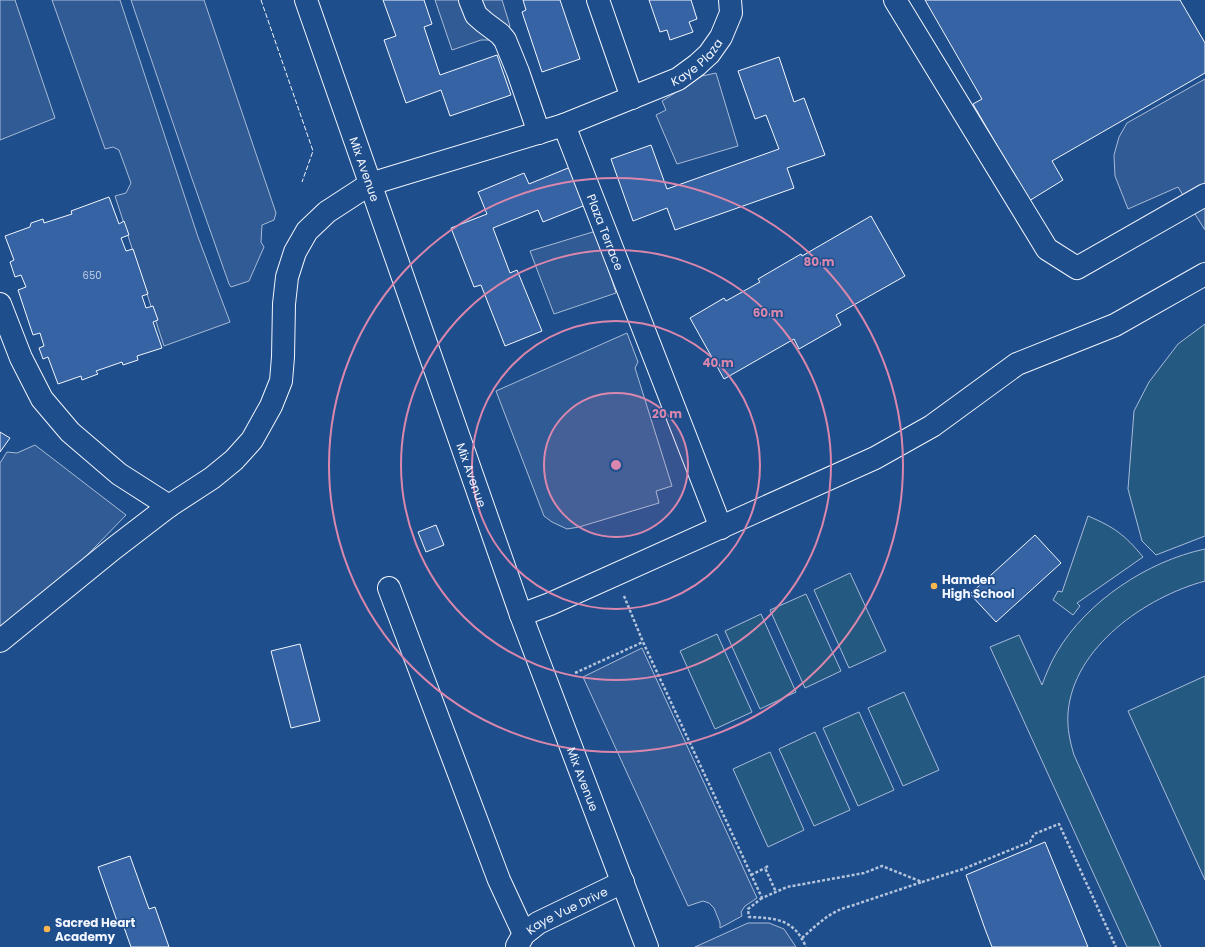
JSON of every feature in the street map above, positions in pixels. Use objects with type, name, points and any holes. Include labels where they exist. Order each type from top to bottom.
[{"type":"street","name":"Mix Avenue","points":[[306,0],[521,615],[647,947]]},
{"type":"street","points":[[470,0],[476,15],[500,34],[505,40],[518,72],[539,133]]},
{"type":"street","points":[[598,0],[632,98]]},
{"type":"street","name":"Kaye Plaza","points":[[564,126],[678,79],[697,65],[709,54],[721,37],[731,13],[730,0]]},
{"type":"street","points":[[895,0],[1047,249],[1077,268],[1205,195]]},
{"type":"street","points":[[0,641],[105,555],[169,506],[212,478],[234,460],[252,440],[272,406],[281,381],[284,304],[287,277],[295,252],[307,231],[327,212],[370,184],[564,126]]},
{"type":"street","name":"Plaza Terrace","points":[[564,126],[721,528]]},
{"type":"street","points":[[521,615],[550,604],[875,458],[932,426],[1017,364],[1115,325],[1205,274]]},
{"type":"street","points":[[0,304],[21,358],[42,399],[70,432],[119,474],[169,506]]},
{"type":"street","points":[[389,588],[499,880],[520,941]]},
{"type":"street","name":"Kaye Vue Drive","points":[[520,941],[538,923],[623,882]]},
{"type":"path","points":[[615,575],[643,642],[762,898]]},
{"type":"path","points":[[575,673],[643,642]]},
{"type":"path","points":[[802,938],[827,916],[840,908],[851,906],[963,869],[1030,842],[1034,834],[1059,824],[1116,947]]},
{"type":"path","points":[[806,947],[802,938],[795,929],[782,921],[773,918],[749,917],[748,909],[762,898],[787,887],[864,874],[882,866],[922,882]]},
{"type":"path","points":[[751,875],[766,867],[776,892]]},
{"type":"shaded area","points":[[0,0],[15,0],[55,118],[0,140]]},
{"type":"shaded area","points":[[52,0],[120,0],[198,237],[230,322],[164,346],[115,196],[126,193],[131,183],[119,150],[113,147],[105,149]]},
{"type":"shaded area","points":[[131,0],[204,0],[276,213],[274,220],[262,225],[261,242],[264,247],[249,281],[231,287],[229,284]]},
{"type":"shaded area","points":[[435,0],[502,0],[510,26],[494,42],[489,40],[481,40],[452,50]]},
{"type":"shaded area","points":[[716,73],[738,146],[677,164],[656,115],[666,110],[662,101],[702,76]]},
{"type":"shaded area","points":[[1205,79],[1205,230],[1178,187],[1128,209],[1115,176],[1114,155],[1119,137],[1127,123]]},
{"type":"shaded area","points":[[596,231],[616,293],[554,314],[530,251]]},
{"type":"shaded area","points":[[1205,324],[1205,536],[1156,555],[1142,541],[1128,489],[1134,411],[1149,382],[1178,344]]},
{"type":"shaded area","points":[[627,333],[638,362],[635,368],[672,486],[656,491],[659,503],[579,527],[567,529],[552,522],[544,516],[496,391]]},
{"type":"shaded area","points":[[35,445],[126,515],[66,577],[0,630],[0,463],[7,452],[17,453]]},
{"type":"shaded area","points":[[1088,516],[1105,524],[1125,537],[1143,557],[1077,603],[1080,606],[1073,615],[1053,600],[1058,591],[1062,592]]},
{"type":"shaded area","points":[[1205,549],[1205,581],[1159,599],[1137,612],[1116,628],[1098,646],[1083,667],[1073,689],[1068,713],[1069,735],[1074,755],[1161,947],[1127,947],[990,647],[1019,635],[1042,685],[1055,656],[1070,633],[1102,600],[1141,573],[1162,563]]},
{"type":"shaded area","points":[[850,573],[886,651],[849,668],[814,590]]},
{"type":"shaded area","points":[[806,594],[841,671],[805,688],[770,610]]},
{"type":"shaded area","points":[[761,614],[796,692],[760,709],[725,631]]},
{"type":"shaded area","points":[[717,634],[752,712],[715,729],[680,651]]},
{"type":"shaded area","points":[[642,648],[757,898],[745,906],[741,912],[742,916],[720,928],[720,923],[714,908],[709,903],[703,901],[688,906],[583,677]]},
{"type":"shaded area","points":[[1205,676],[1205,880],[1128,711]]},
{"type":"shaded area","points":[[904,692],[939,770],[903,786],[868,708]]},
{"type":"shaded area","points":[[859,712],[894,790],[858,806],[823,728]]},
{"type":"shaded area","points":[[815,732],[850,810],[814,826],[779,749]]},
{"type":"shaded area","points":[[770,752],[804,830],[768,847],[733,769]]},
{"type":"shaded area","points":[[748,923],[769,923],[784,929],[796,947],[695,947]]},
{"type":"building","points":[[383,0],[424,0],[432,24],[424,27],[440,75],[497,55],[511,95],[450,116],[441,90],[406,103],[384,40],[396,36]]},
{"type":"building","points":[[523,0],[560,0],[580,59],[542,72],[522,12],[526,10]]},
{"type":"building","points":[[649,0],[691,0],[697,19],[689,22],[693,32],[670,40],[667,30],[660,32]]},
{"type":"building","points":[[925,0],[1180,0],[1205,43],[1205,73],[1052,161],[1063,180],[1029,201],[973,104],[982,99]]},
{"type":"building","points":[[779,57],[794,102],[804,98],[825,155],[787,168],[794,188],[675,230],[667,208],[633,221],[611,159],[651,145],[667,189],[779,149],[766,115],[755,119],[738,71]]},
{"type":"building","points":[[573,166],[588,204],[543,222],[538,210],[493,228],[510,273],[517,270],[542,331],[505,346],[481,285],[474,287],[451,228],[487,214],[478,192],[524,173],[529,184]]},
{"type":"building","points":[[109,197],[119,224],[124,221],[129,235],[121,238],[126,251],[133,249],[148,294],[142,296],[146,308],[153,306],[158,320],[153,322],[162,348],[137,356],[138,360],[123,365],[122,362],[96,371],[98,374],[82,380],[81,376],[58,384],[48,357],[43,359],[39,348],[44,346],[40,333],[33,335],[18,290],[26,287],[21,275],[15,277],[10,262],[14,260],[5,236],[30,227],[31,223],[43,219],[44,223],[72,214],[71,211]]},
{"type":"building","points":[[871,216],[905,276],[836,315],[841,325],[799,349],[794,339],[724,379],[690,318],[724,298],[726,301],[760,282],[758,279],[801,254],[802,256]]},
{"type":"building","points":[[0,432],[10,438],[0,452]]},
{"type":"building","points":[[436,525],[444,545],[426,552],[418,532]]},
{"type":"building","points":[[1035,535],[1061,563],[996,622],[970,594]]},
{"type":"building","points":[[300,644],[320,721],[291,728],[271,651]]},
{"type":"building","points":[[1045,842],[1088,947],[992,947],[966,875]]},
{"type":"building","points":[[130,856],[149,909],[155,907],[169,947],[131,947],[121,919],[117,921],[98,867]]},
{"type":"fence","points":[[261,0],[313,151],[302,182]]},
{"type":"place","name":"Hamden High School","points":[[934,586]]},
{"type":"place","name":"Sacred Heart Academy","points":[[47,929]]}]
